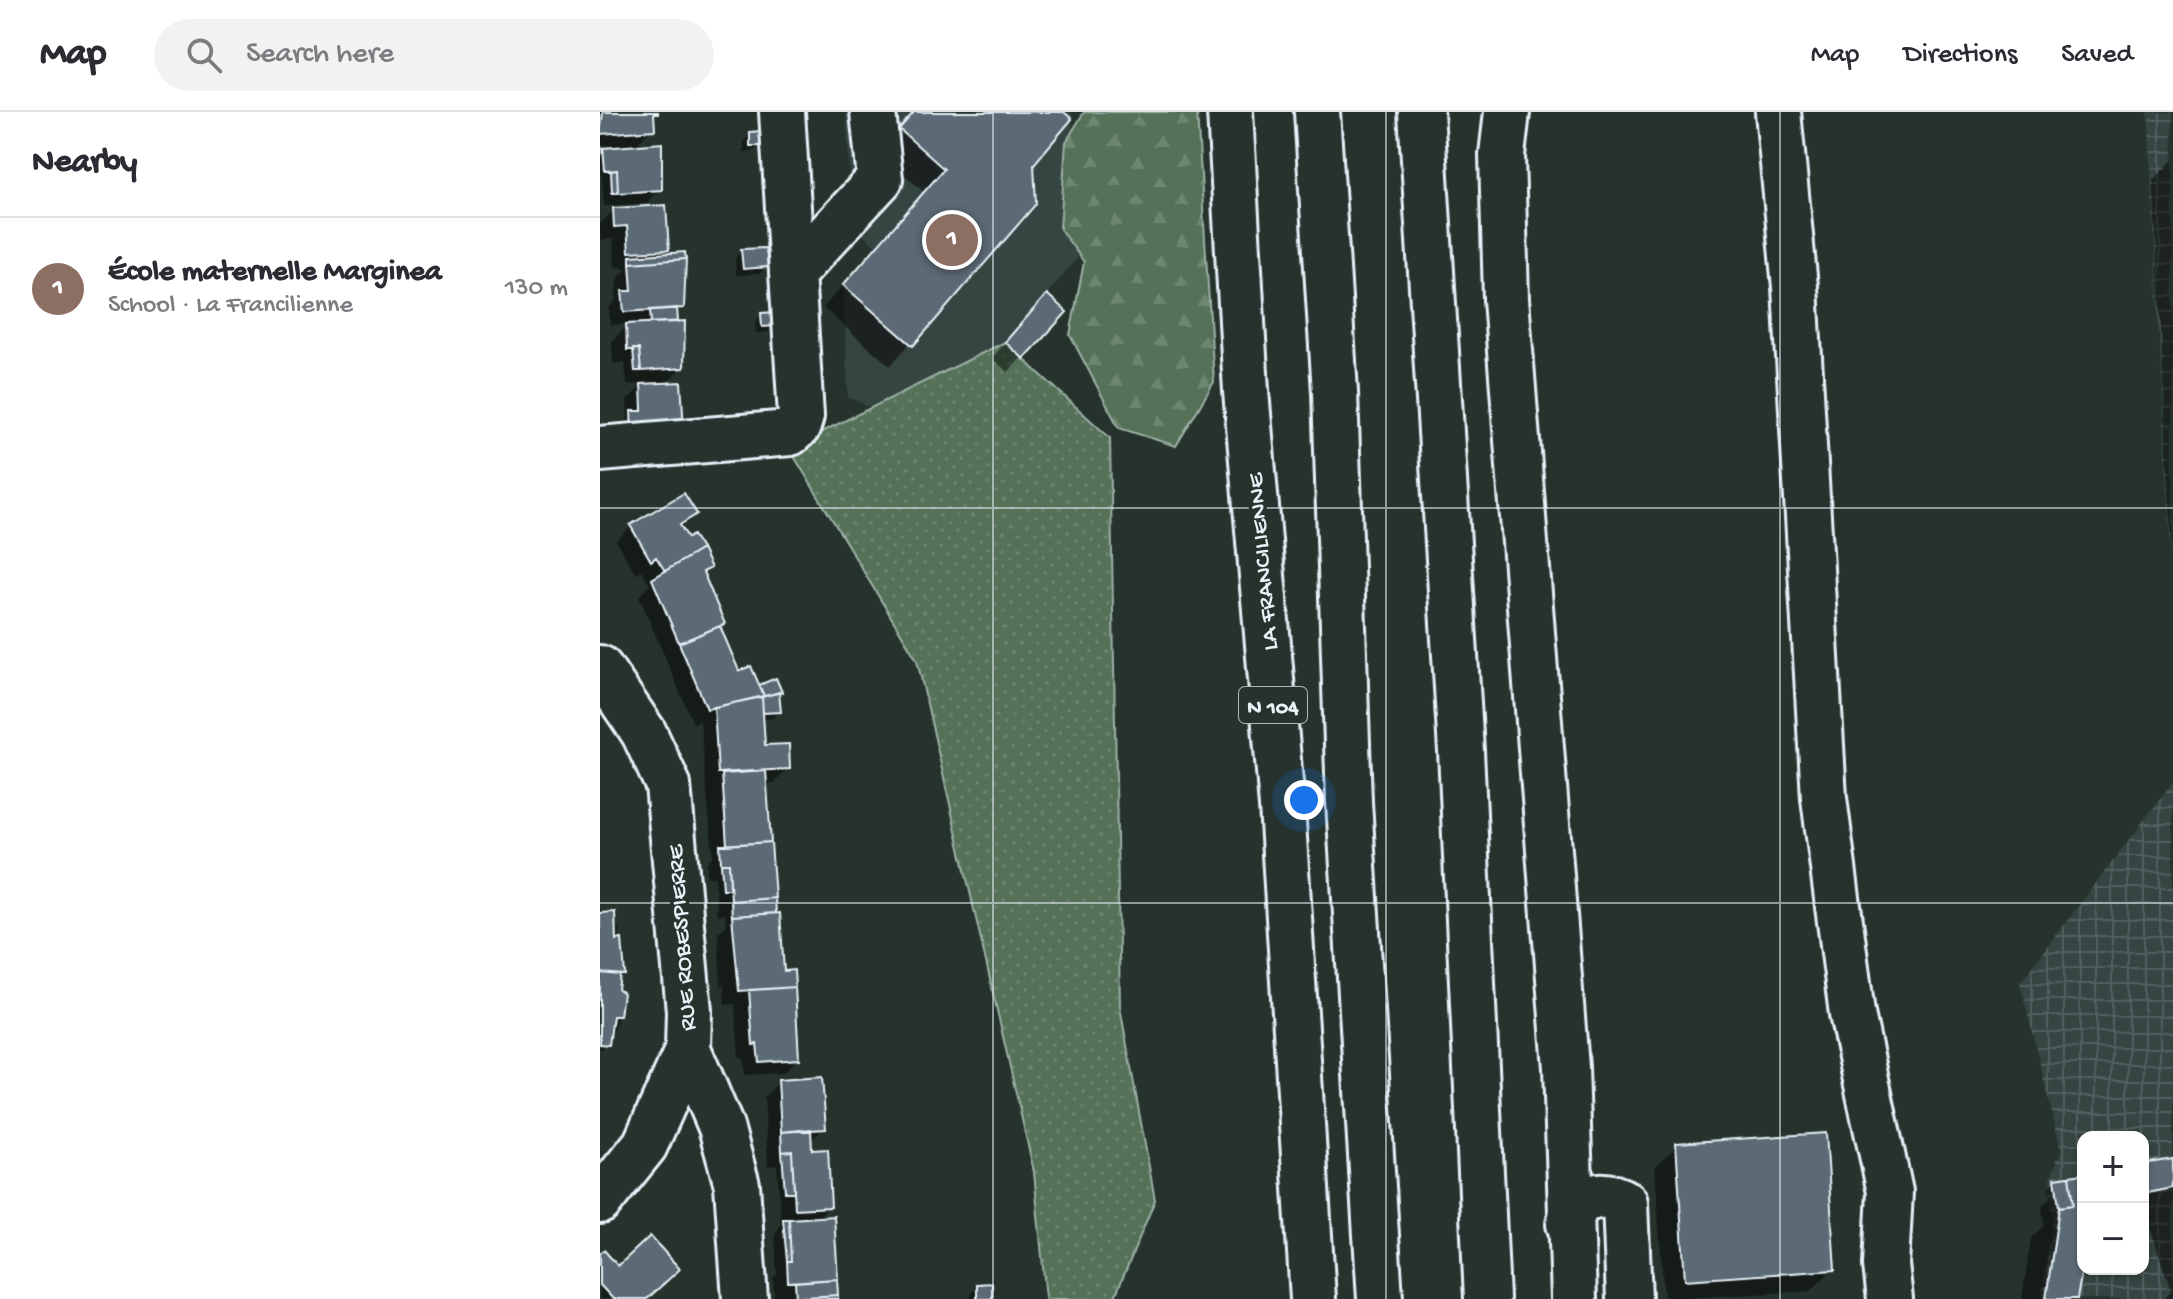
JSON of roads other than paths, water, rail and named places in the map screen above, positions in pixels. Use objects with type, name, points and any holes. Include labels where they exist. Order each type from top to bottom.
[{"type":"main road","points":[[600,449],[790,433],[798,426],[801,416],[782,112]]},
{"type":"main road","points":[[792,274],[880,179],[873,112]]},
{"type":"main road","name":"LA FRANCILIENNE","points":[[1230,112],[1246,391],[1282,806],[1313,1299]]},
{"type":"main road","points":[[1317,112],[1335,392],[1349,802],[1380,1299]]},
{"type":"main road","points":[[1421,112],[1461,751],[1487,1299]]},
{"type":"main road","points":[[1507,112],[1502,155],[1507,314],[1566,1068],[1569,1224],[1575,1295]]},
{"type":"main road","points":[[1778,112],[1795,287],[1824,798],[1852,1014],[1890,1192],[1886,1265],[1890,1299]]},
{"type":"main road","name":"RUE ROBESPIERRE","points":[[600,668],[644,733],[668,785],[689,1011],[688,1049],[645,1145],[600,1201]]},
{"type":"main road","points":[[688,1049],[721,1127],[737,1185],[745,1299]]},
{"type":"main road","points":[[656,1120],[721,1127]]},
{"type":"main road","points":[[1569,1224],[1578,1202],[1599,1194],[1610,1195],[1625,1203],[1629,1299]]},
{"type":"place","name":"École maternelle Marginea","points":[[952,240]]}]
